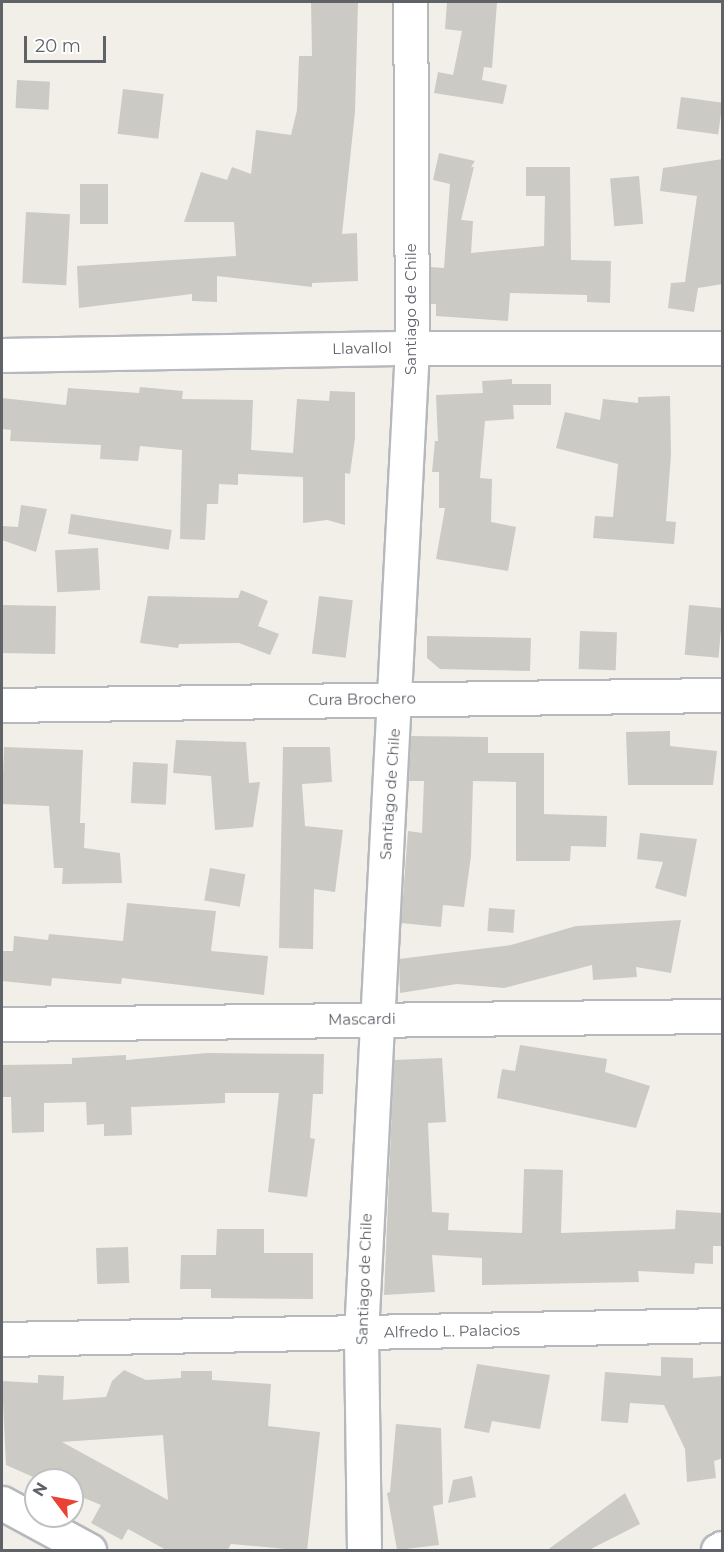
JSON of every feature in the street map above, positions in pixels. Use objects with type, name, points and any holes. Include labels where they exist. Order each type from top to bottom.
[{"type":"street","name":"Santiago de Chile","points":[[364,1551],[361,1334],[376,1019],[396,699],[412,348],[410,2]]},
{"type":"street","name":"Llavallol","points":[[2,355],[412,348],[723,348]]},
{"type":"street","name":"Cura Brochero","points":[[2,705],[723,695]]},
{"type":"street","name":"Mascardi","points":[[2,1024],[723,1016]]},
{"type":"street","name":"Alfredo L. Palacios","points":[[2,1339],[361,1334],[723,1325]]},
{"type":"street","points":[[2,1503],[89,1551]]},
{"type":"street","points":[[718,1551],[723,1548]]},
{"type":"building","points":[[311,2],[358,2],[355,112],[342,234],[357,233],[358,281],[312,283],[312,287],[217,276],[217,302],[192,301],[192,294],[79,308],[77,266],[236,256],[234,222],[184,222],[201,172],[227,180],[232,167],[251,174],[256,130],[291,135],[297,110],[299,56],[312,56]]},
{"type":"building","points":[[447,2],[497,2],[492,68],[484,67],[482,80],[507,85],[503,104],[434,93],[438,72],[453,75],[462,31],[445,29]]},
{"type":"building","points":[[17,80],[50,82],[48,110],[16,108]]},
{"type":"building","points":[[123,89],[164,94],[158,139],[118,134]]},
{"type":"building","points":[[681,97],[722,103],[718,135],[677,129]]},
{"type":"building","points":[[439,153],[475,161],[471,167],[474,167],[461,220],[473,221],[471,253],[544,246],[545,196],[526,196],[526,167],[570,167],[571,260],[611,261],[610,303],[587,302],[587,295],[510,293],[508,321],[436,316],[436,304],[430,304],[430,267],[444,268],[450,184],[433,180]]},
{"type":"building","points":[[723,159],[723,284],[698,288],[694,312],[668,308],[671,283],[685,282],[697,196],[660,191],[663,168]]},
{"type":"building","points":[[639,176],[643,224],[614,226],[610,179]]},
{"type":"building","points":[[80,184],[108,184],[108,224],[80,224]]},
{"type":"building","points":[[26,212],[70,214],[66,285],[22,283]]},
{"type":"building","points":[[512,379],[512,384],[551,384],[551,405],[513,405],[514,419],[485,421],[480,478],[492,479],[491,522],[516,527],[508,571],[436,559],[445,508],[439,508],[439,472],[432,472],[435,441],[438,441],[436,395],[483,393],[482,381]]},
{"type":"building","points":[[140,387],[183,391],[182,399],[253,400],[251,450],[293,453],[297,399],[329,401],[330,391],[355,392],[355,438],[350,474],[345,473],[345,525],[327,520],[303,523],[303,477],[238,474],[238,485],[219,484],[218,504],[207,504],[205,540],[180,539],[182,450],[140,446],[138,461],[100,459],[101,445],[10,441],[11,430],[2,429],[2,398],[66,405],[68,388],[139,393]]},
{"type":"building","points":[[670,396],[671,454],[666,521],[676,522],[674,544],[593,538],[595,516],[613,517],[618,464],[556,448],[565,412],[600,420],[603,399],[638,403],[638,397]]},
{"type":"building","points":[[21,505],[47,509],[36,552],[2,540],[2,526],[18,527]]},
{"type":"building","points":[[71,514],[172,530],[169,550],[68,534]]},
{"type":"building","points":[[98,548],[100,590],[57,592],[55,550]]},
{"type":"building","points":[[241,590],[268,601],[258,626],[279,634],[270,655],[239,643],[179,644],[178,648],[140,643],[148,596],[238,598]]},
{"type":"building","points":[[319,596],[353,600],[346,658],[312,654]]},
{"type":"building","points":[[2,605],[56,606],[55,654],[2,653]]},
{"type":"building","points":[[689,605],[722,608],[719,658],[685,655]]},
{"type":"building","points":[[580,631],[617,632],[616,670],[579,669]]},
{"type":"building","points":[[427,636],[531,638],[530,671],[440,669],[427,658]]},
{"type":"building","points":[[670,731],[670,746],[717,751],[713,785],[628,785],[626,732]]},
{"type":"building","points":[[411,736],[488,737],[488,753],[544,753],[544,814],[607,816],[606,847],[571,846],[570,861],[516,861],[516,782],[473,781],[471,856],[464,907],[443,905],[441,927],[401,923],[408,831],[422,833],[424,781],[409,781]]},
{"type":"building","points":[[176,740],[246,742],[249,783],[260,782],[253,827],[215,830],[211,776],[173,773]]},
{"type":"building","points":[[4,747],[83,750],[80,823],[85,823],[84,848],[120,853],[122,883],[62,884],[63,868],[54,868],[49,806],[2,804]]},
{"type":"building","points":[[283,747],[330,747],[332,782],[302,784],[305,826],[343,830],[335,892],[314,889],[313,949],[279,948]]},
{"type":"building","points":[[133,762],[168,764],[166,805],[131,803]]},
{"type":"building","points":[[640,833],[697,839],[686,897],[655,888],[663,862],[637,859]]},
{"type":"building","points":[[210,868],[245,874],[240,907],[204,900]]},
{"type":"building","points":[[127,903],[216,911],[211,951],[268,956],[264,995],[122,978],[121,984],[52,978],[51,986],[2,981],[2,951],[13,951],[14,936],[48,940],[49,934],[123,941]]},
{"type":"building","points":[[489,908],[515,910],[513,933],[487,931]]},
{"type":"building","points":[[681,920],[671,973],[636,967],[637,977],[593,980],[592,965],[504,988],[457,984],[400,993],[399,959],[511,945],[576,926]]},
{"type":"building","points":[[520,1045],[607,1059],[605,1072],[650,1086],[636,1128],[497,1098],[502,1069],[515,1071]]},
{"type":"building","points":[[207,1053],[324,1054],[323,1094],[313,1094],[310,1138],[315,1139],[307,1197],[268,1192],[279,1093],[225,1093],[225,1103],[131,1107],[132,1135],[104,1136],[104,1124],[87,1125],[86,1102],[44,1103],[44,1132],[12,1133],[11,1097],[2,1097],[2,1065],[72,1064],[72,1058],[126,1055],[126,1060]]},
{"type":"building","points":[[442,1058],[446,1122],[428,1123],[432,1212],[449,1213],[448,1230],[522,1233],[524,1169],[563,1170],[561,1233],[675,1229],[676,1210],[723,1213],[723,1246],[713,1246],[713,1264],[695,1263],[694,1274],[638,1271],[639,1282],[482,1285],[482,1258],[432,1255],[435,1292],[384,1295],[394,1060]]},
{"type":"building","points":[[217,1229],[264,1229],[264,1253],[313,1253],[313,1299],[211,1298],[211,1289],[180,1289],[181,1255],[216,1255]]},
{"type":"building","points":[[128,1247],[129,1283],[97,1284],[96,1248]]},
{"type":"building","points":[[661,1357],[693,1358],[693,1378],[723,1376],[723,1458],[714,1461],[716,1478],[687,1482],[685,1449],[664,1405],[630,1403],[628,1423],[601,1421],[605,1372],[661,1376]]},
{"type":"building","points":[[477,1364],[550,1375],[540,1429],[492,1421],[489,1433],[464,1428]]},
{"type":"building","points":[[124,1370],[146,1380],[181,1378],[181,1371],[212,1371],[212,1380],[271,1384],[268,1426],[320,1432],[307,1551],[231,1544],[227,1551],[168,1551],[128,1529],[122,1540],[91,1523],[101,1505],[84,1498],[84,1468],[24,1468],[24,1473],[6,1465],[2,1381],[38,1383],[38,1375],[64,1376],[63,1400],[106,1397],[112,1381]],"holes":[[[163,1435],[168,1500],[62,1442]]]},
{"type":"building","points":[[396,1424],[441,1428],[443,1504],[433,1506],[439,1545],[397,1550],[387,1493],[390,1492]]},
{"type":"building","points":[[472,1476],[476,1497],[448,1503],[453,1480]]},
{"type":"building","points":[[625,1493],[640,1524],[587,1551],[546,1551]]}]
